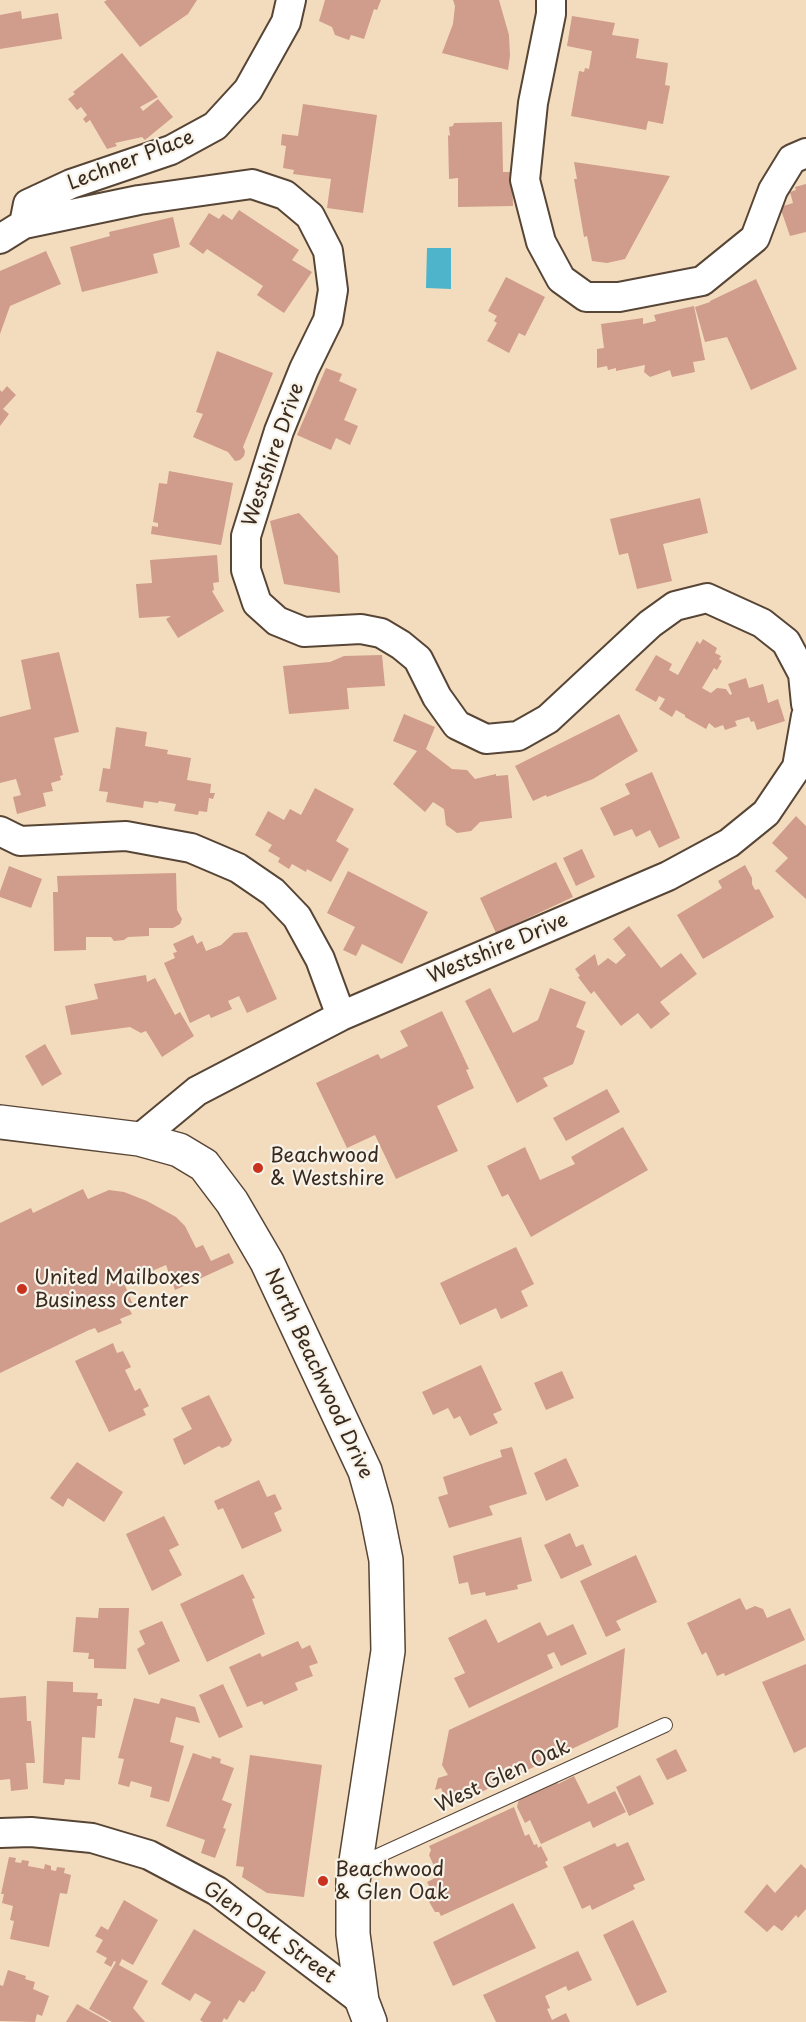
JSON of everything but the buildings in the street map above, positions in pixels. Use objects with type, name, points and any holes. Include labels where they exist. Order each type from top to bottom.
[{"type":"street","name":"Lechner Place","points":[[24,224],[28,204],[71,184],[171,150],[215,126],[248,90],[286,22],[291,0]]},
{"type":"street","points":[[551,0],[551,14],[533,103],[525,180],[541,242],[561,279],[586,297],[619,297],[702,280],[755,238],[773,190],[792,159],[806,153]]},
{"type":"street","name":"Westshire Drive","points":[[0,239],[24,224],[139,200],[252,184],[285,195],[310,216],[328,251],[333,290],[328,320],[304,369],[279,431],[246,536],[246,570],[257,603],[277,621],[304,632],[361,629],[381,633],[401,645],[418,659],[436,697],[457,725],[486,739],[518,736],[548,719],[650,624],[675,606],[707,598],[762,623],[786,642],[803,674],[806,704]]},
{"type":"street","name":"Westshire Drive","points":[[139,1138],[197,1091],[341,1016],[668,876],[729,843],[766,813],[796,767],[806,717]]},
{"type":"street","points":[[0,831],[20,841],[126,836],[191,848],[238,868],[273,892],[297,917],[320,959],[341,1016]]},
{"type":"street","name":"North Beachwood Drive","points":[[0,1122],[139,1138],[178,1150],[204,1165],[232,1202],[267,1262],[365,1471],[386,1560],[388,1651],[353,1881],[353,1934],[366,2012]]},
{"type":"street","name":"Glen Oak Street","points":[[0,1833],[31,1832],[92,1838],[149,1854],[217,1891],[366,2012]]},
{"type":"lane","name":"West Glen Oak","points":[[356,1866],[665,1725]]},
{"type":"water","points":[[427,248],[451,248],[451,289],[426,288]]},
{"type":"place","name":"Beachwood & Westshire","points":[[258,1168]]},
{"type":"place","name":"United Mailboxes Business Center","points":[[22,1289]]},
{"type":"place","name":"Beachwood & Glen Oak","points":[[323,1881]]}]
